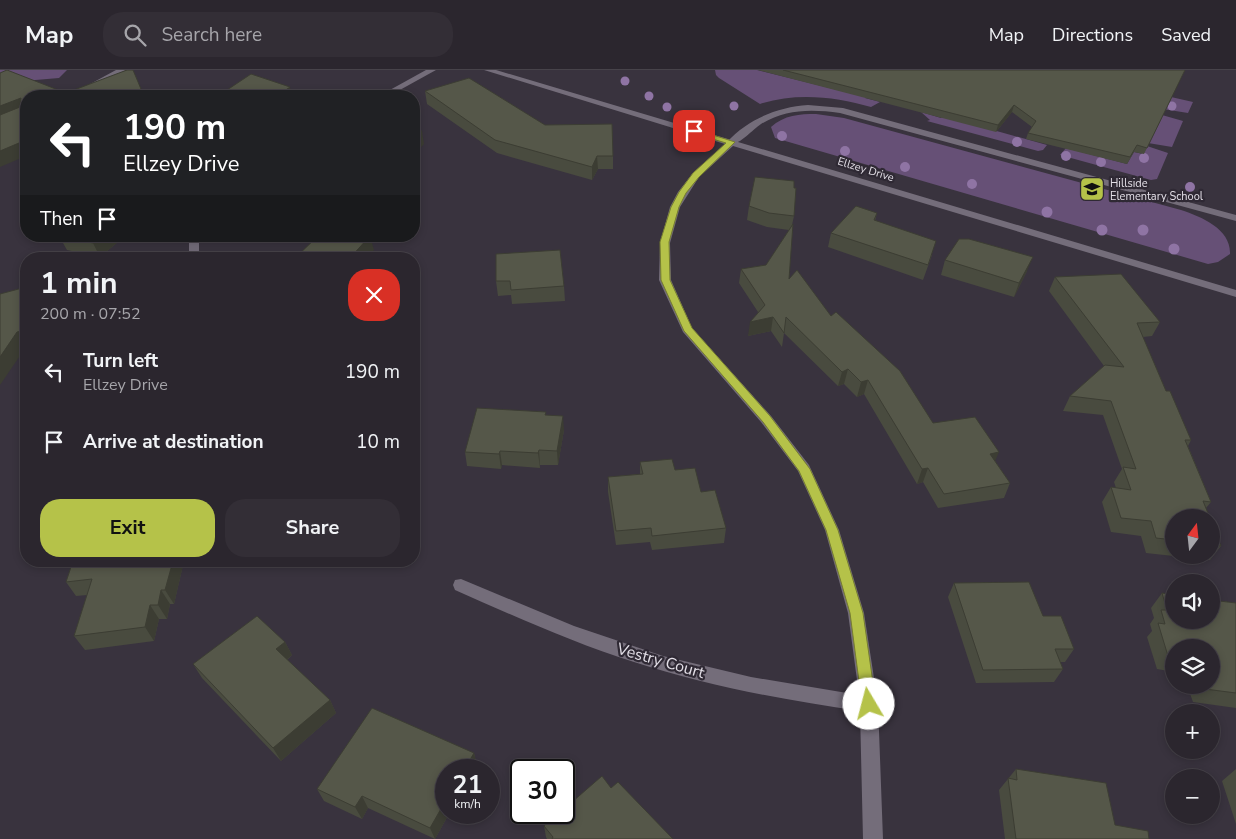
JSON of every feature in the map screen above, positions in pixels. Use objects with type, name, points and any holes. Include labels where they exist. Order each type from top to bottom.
[{"type":"street","points":[[84,90],[122,70]]},
{"type":"street","points":[[394,90],[432,70]]},
{"type":"street","name":"Ellzey Drive","points":[[488,70],[1236,294]]},
{"type":"street","points":[[873,839],[869,704],[856,613],[832,530],[804,469],[766,419],[687,329],[665,280],[664,242],[675,207],[683,192],[696,175],[755,124],[783,110],[814,107],[840,110],[1236,218]]},
{"type":"street","name":"Vestry Court","points":[[461,584],[530,617],[635,655],[750,685],[812,697],[869,704]]},
{"type":"shaded area","points":[[0,70],[67,70],[59,78],[0,83]]},
{"type":"shaded area","points":[[715,70],[757,70],[880,102],[871,107],[830,98],[802,97],[774,100],[760,104],[719,78]]},
{"type":"shaded area","points":[[1171,97],[1193,102],[1188,113],[1163,109]]},
{"type":"shaded area","points":[[921,112],[941,118],[943,116],[1047,145],[1043,150],[1038,151],[927,121],[930,120]]},
{"type":"shaded area","points":[[816,114],[844,118],[1181,210],[1198,216],[1214,225],[1226,238],[1230,254],[1218,262],[1208,264],[775,138],[771,127],[781,120],[798,115]]},
{"type":"shaded area","points":[[1162,115],[1183,121],[1172,147],[1148,143]]},
{"type":"shaded area","points":[[1147,146],[1168,153],[1157,179],[1151,180],[1060,155],[1066,148],[1127,164],[1134,152],[1143,154]]},
{"type":"building","points":[[7,70],[58,90],[20,90],[20,98],[0,106],[0,73]]},
{"type":"building","points":[[127,70],[133,70],[141,89],[74,90]]},
{"type":"building","name":"Hillside Elementary School","points":[[783,70],[1185,70],[1147,148],[1137,145],[1130,157],[1028,133],[1036,121],[1014,105],[998,125]]},
{"type":"building","points":[[251,74],[290,87],[286,90],[227,90]]},
{"type":"building","points":[[469,78],[545,125],[612,124],[613,156],[597,156],[592,167],[495,140],[425,91]]},
{"type":"building","points":[[20,107],[20,143],[0,151],[0,115]]},
{"type":"building","points":[[755,177],[794,181],[794,188],[796,188],[794,216],[769,213],[749,206]]},
{"type":"building","points":[[856,206],[877,213],[874,220],[936,241],[928,265],[831,233]]},
{"type":"building","points":[[793,224],[789,279],[797,270],[831,316],[836,312],[900,371],[933,423],[975,417],[999,452],[990,454],[1010,483],[944,494],[928,468],[922,469],[868,380],[861,382],[848,369],[842,372],[786,317],[784,333],[773,317],[750,322],[765,305],[741,269],[766,265]]},
{"type":"building","points":[[959,239],[969,239],[1033,257],[1019,283],[945,260]]},
{"type":"building","points":[[312,242],[365,242],[355,252],[301,252]]},
{"type":"building","points":[[560,250],[564,286],[511,290],[510,281],[496,281],[496,254]]},
{"type":"building","points":[[1121,274],[1160,322],[1137,323],[1166,391],[1170,391],[1191,440],[1185,440],[1211,502],[1203,501],[1206,509],[1165,509],[1165,539],[1156,538],[1151,521],[1121,518],[1111,487],[1131,490],[1123,467],[1136,469],[1111,401],[1070,396],[1105,365],[1124,367],[1055,277]]},
{"type":"building","points":[[20,289],[20,331],[17,332],[0,357],[0,294]]},
{"type":"building","points":[[477,408],[546,412],[545,415],[563,416],[557,451],[539,450],[538,453],[500,451],[499,454],[465,452]]},
{"type":"building","points":[[672,459],[675,470],[695,468],[701,492],[715,490],[726,528],[652,536],[651,528],[616,531],[608,477],[643,474],[640,462]]},
{"type":"building","points":[[71,567],[171,567],[165,590],[161,590],[158,605],[150,605],[145,627],[74,636],[92,579],[66,582]]},
{"type":"building","points":[[1029,582],[1043,616],[1061,616],[1074,649],[1055,649],[1063,669],[983,670],[954,583]]},
{"type":"building","points":[[1220,601],[1236,603],[1236,693],[1220,691],[1220,639],[1165,639],[1165,646],[1158,623],[1165,624],[1165,629],[1220,629]]},
{"type":"building","points":[[1161,610],[1165,610],[1165,624]]},
{"type":"building","points":[[257,616],[285,642],[276,649],[330,700],[273,748],[193,664]]},
{"type":"building","points":[[372,708],[474,753],[470,759],[435,759],[435,819],[430,828],[362,796],[355,807],[317,789]]},
{"type":"building","points":[[1016,769],[1106,783],[1115,825],[1148,831],[1149,839],[1016,839],[1008,778],[1017,780]]},
{"type":"building","points":[[602,776],[611,788],[618,782],[673,839],[552,839],[553,837],[544,826],[546,824],[575,824],[575,799]]},
{"type":"place","name":"Hillside Elementary School","points":[[1092,189]]},
{"type":"route","points":[[694,131],[732,142],[696,175],[683,192],[675,207],[664,242],[665,280],[687,329],[727,372],[804,469],[832,530],[856,613],[869,704]]}]
